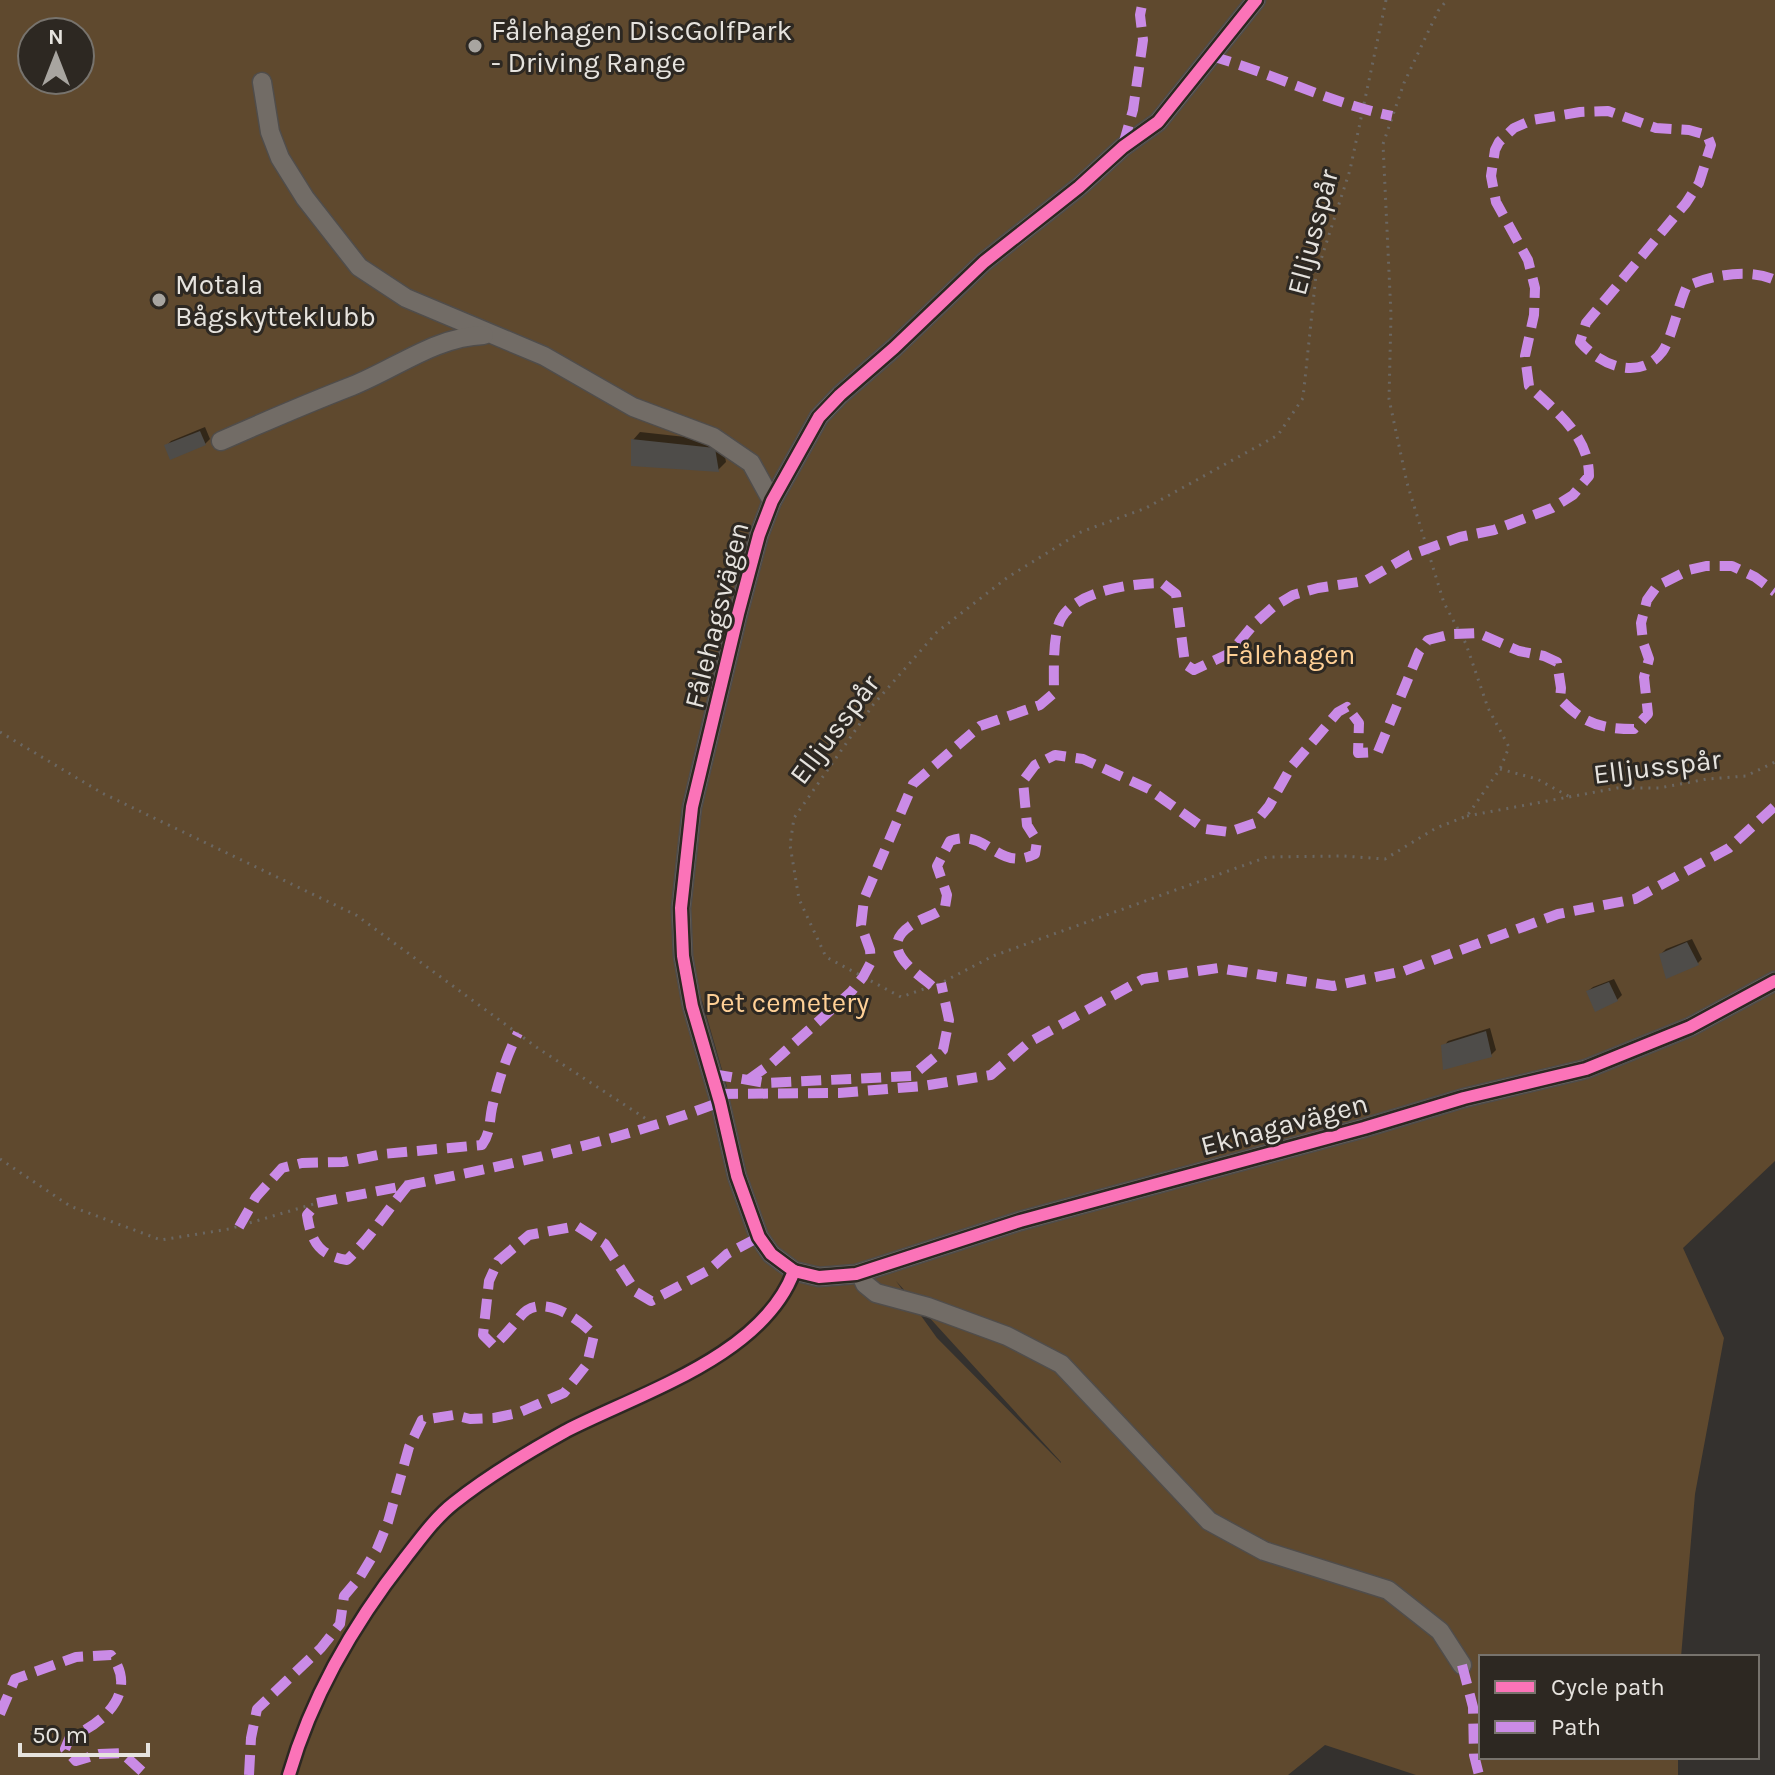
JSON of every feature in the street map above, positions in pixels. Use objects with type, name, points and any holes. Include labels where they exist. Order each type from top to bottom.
[{"type":"street","name":"Fålehagsvägen","points":[[794,1271],[771,1254],[759,1237],[737,1176],[720,1102],[692,1006],[683,956],[681,908],[692,807],[759,535],[772,501],[819,417],[984,262],[1079,187],[1123,147],[1158,122],[1256,0]]},
{"type":"street","points":[[262,82],[270,132],[280,158],[305,198],[359,267],[406,298],[544,356],[633,407],[713,437],[751,463],[772,501]]},
{"type":"street","points":[[221,441],[448,341],[465,336],[491,335]]},
{"type":"street","name":"Ekhagavägen","points":[[794,1271],[819,1277],[860,1273],[1020,1221],[1464,1098],[1586,1069],[1690,1027],[1775,981]]},
{"type":"street","points":[[860,1273],[865,1284],[876,1293],[928,1307],[1007,1336],[1061,1364],[1209,1521],[1264,1551],[1388,1590],[1440,1631],[1462,1665]]},
{"type":"path","points":[[0,732],[102,793],[356,915],[539,1049],[657,1126]]},
{"type":"path","points":[[1467,816],[1500,769]]},
{"type":"path","points":[[0,1159],[70,1206],[161,1240],[229,1229],[317,1203]]},
{"type":"green space","points":[[0,0],[1775,0],[1775,1161],[1683,1248],[1724,1338],[1695,1494],[1681,1655],[1479,1655],[1479,1759],[1678,1759],[1678,1775],[1416,1775],[1325,1745],[1288,1775],[0,1775]],"holes":[[[701,997],[727,1087],[712,1074]],[[896,1281],[1061,1462],[937,1338]]]},
{"type":"building","points":[[200,431],[206,445],[170,460],[164,445]]},
{"type":"building","points":[[631,439],[715,448],[719,472],[631,466]]},
{"type":"building","points":[[1687,942],[1699,965],[1666,979],[1659,954]]},
{"type":"building","points":[[1609,982],[1618,1001],[1595,1012],[1586,991]]},
{"type":"building","points":[[1486,1031],[1492,1057],[1443,1070],[1441,1045]]},
{"type":"marked path","points":[[1123,145],[1133,110],[1143,40],[1140,15],[1143,0]]},
{"type":"marked path","points":[[1211,56],[1346,104],[1392,116]]},
{"type":"marked path","points":[[748,1080],[772,1063],[851,992],[863,977],[871,962],[861,925],[864,899],[913,784],[980,726],[1040,705],[1054,693],[1054,654],[1059,624],[1070,608],[1081,600],[1108,590],[1162,583],[1176,594],[1185,664],[1194,670],[1230,653],[1255,623],[1293,595],[1365,581],[1410,555],[1460,537],[1494,530],[1552,508],[1573,495],[1589,476],[1588,461],[1577,436],[1529,386],[1525,356],[1534,315],[1535,288],[1528,260],[1496,202],[1491,176],[1495,150],[1514,128],[1532,120],[1608,111],[1656,128],[1689,130],[1707,135],[1711,145],[1699,183],[1686,203],[1586,323],[1580,342],[1598,357],[1620,367],[1631,368],[1653,361],[1665,347],[1687,286],[1731,274],[1754,274],[1775,280]]},
{"type":"marked path","points":[[932,986],[902,959],[897,943],[910,926],[945,907],[947,895],[937,866],[950,841],[963,838],[974,840],[1011,858],[1035,854],[1037,841],[1027,825],[1023,781],[1035,765],[1055,755],[1083,759],[1149,789],[1205,829],[1229,832],[1255,823],[1269,806],[1291,767],[1338,712],[1347,707],[1359,723],[1358,753],[1378,752],[1419,652],[1428,640],[1452,634],[1478,633],[1519,651],[1544,656],[1557,662],[1560,699],[1576,714],[1602,726],[1634,729],[1648,714],[1644,677],[1649,659],[1641,623],[1647,600],[1657,586],[1689,570],[1706,566],[1732,566],[1755,577],[1775,592]]},
{"type":"marked path","points":[[718,1094],[839,1093],[923,1086],[991,1075],[1028,1043],[1143,979],[1218,968],[1333,986],[1404,971],[1558,914],[1635,899],[1729,848],[1775,806]]},
{"type":"marked path","points":[[712,1074],[766,1083],[912,1076],[943,1050],[949,1020],[941,983]]},
{"type":"marked path","points":[[239,1227],[256,1197],[282,1168],[302,1163],[343,1162],[383,1154],[482,1145],[500,1079],[518,1033]]},
{"type":"marked path","points":[[409,1184],[401,1194],[372,1232],[347,1260],[330,1255],[314,1240],[307,1215],[317,1203],[572,1149],[720,1102]]},
{"type":"marked path","points":[[249,1775],[251,1738],[257,1709],[321,1648],[340,1624],[344,1596],[377,1549],[388,1522],[409,1447],[422,1420],[454,1415],[470,1419],[494,1418],[518,1413],[564,1393],[587,1364],[594,1335],[579,1321],[548,1307],[537,1306],[528,1310],[494,1346],[483,1335],[489,1281],[498,1261],[529,1235],[577,1226],[605,1244],[636,1292],[651,1301],[709,1270],[727,1254],[759,1237]]},
{"type":"marked path","points":[[0,1714],[15,1679],[76,1657],[111,1655],[119,1668],[121,1681],[114,1705],[95,1724],[70,1737],[65,1749],[76,1761],[99,1754],[122,1753],[146,1775]]},
{"type":"marked path","points":[[1462,1665],[1473,1707],[1474,1755],[1479,1775]]},
{"type":"cycle path","points":[[1256,0],[1158,122],[1123,147],[1079,187],[984,262],[840,395],[819,417],[772,501],[759,535],[738,614],[692,807],[681,908],[683,956],[692,1006],[720,1102],[737,1176],[759,1237],[771,1254],[794,1271],[819,1277],[856,1274],[1020,1221],[1464,1098],[1586,1069],[1690,1027],[1775,981]]},
{"type":"cycle path","points":[[289,1775],[310,1716],[337,1660],[369,1607],[441,1515],[480,1483],[537,1447],[696,1369],[728,1349],[756,1327],[778,1301],[794,1271]]},
{"type":"place","name":"Fålehagen DiscGolfPark - Driving Range","points":[[475,46]]},
{"type":"place","name":"Motala Bågskytteklubb","points":[[159,300]]},
{"type":"park label","name":"Fålehagen","points":[[1290,654]]},
{"type":"park label","name":"Pet cemetery","points":[[787,1002]]}]
